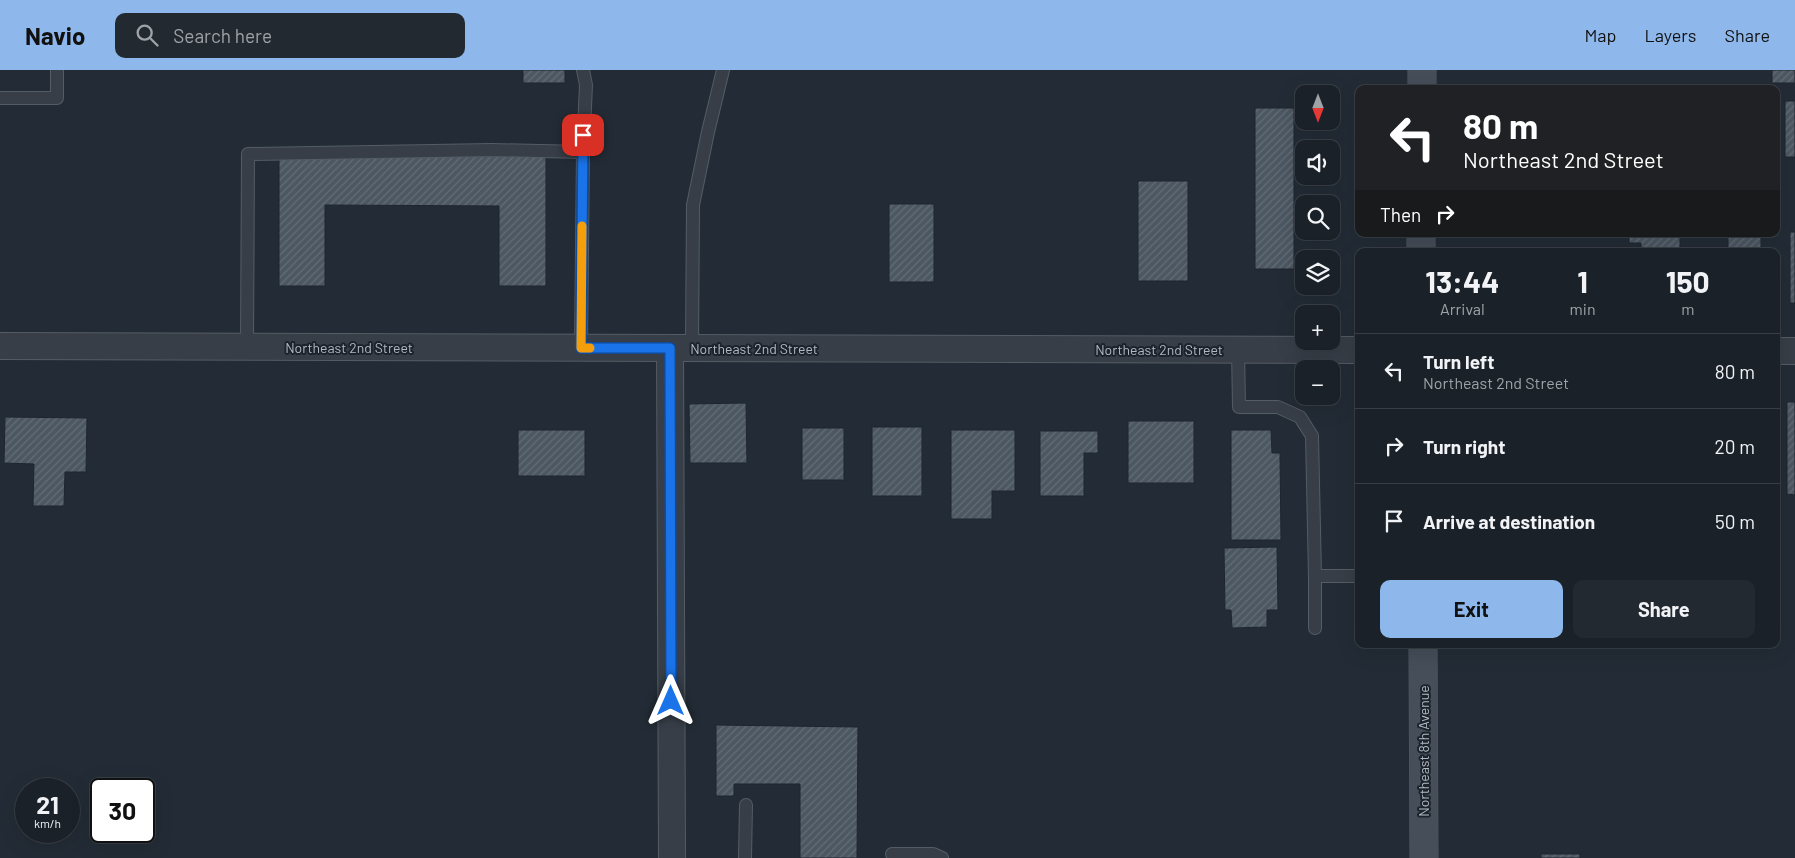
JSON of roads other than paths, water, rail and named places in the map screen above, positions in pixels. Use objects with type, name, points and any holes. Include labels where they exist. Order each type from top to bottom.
[{"type":"main road","points":[[1422,70],[1422,85]]},
{"type":"main road","name":"Northeast 8th Avenue","points":[[1423,648],[1424,858]]},
{"type":"street","name":"Northeast 2nd Street","points":[[0,346],[1355,350]]},
{"type":"street","points":[[672,858],[681,348]]},
{"type":"street","points":[[1780,351],[1795,351]]},
{"type":"lane","points":[[0,98],[57,98],[57,70]]},
{"type":"lane","points":[[581,348],[583,152],[586,84],[583,70]]},
{"type":"lane","points":[[681,348],[693,206],[723,70]]},
{"type":"lane","points":[[247,347],[248,154],[492,150],[583,152]]},
{"type":"lane","points":[[1238,349],[1239,407],[1278,407],[1300,417],[1312,436],[1315,628]]},
{"type":"lane","points":[[1315,576],[1355,576]]},
{"type":"lane","points":[[745,858],[746,805]]},
{"type":"lane","points":[[892,854],[933,854],[942,858]]}]
